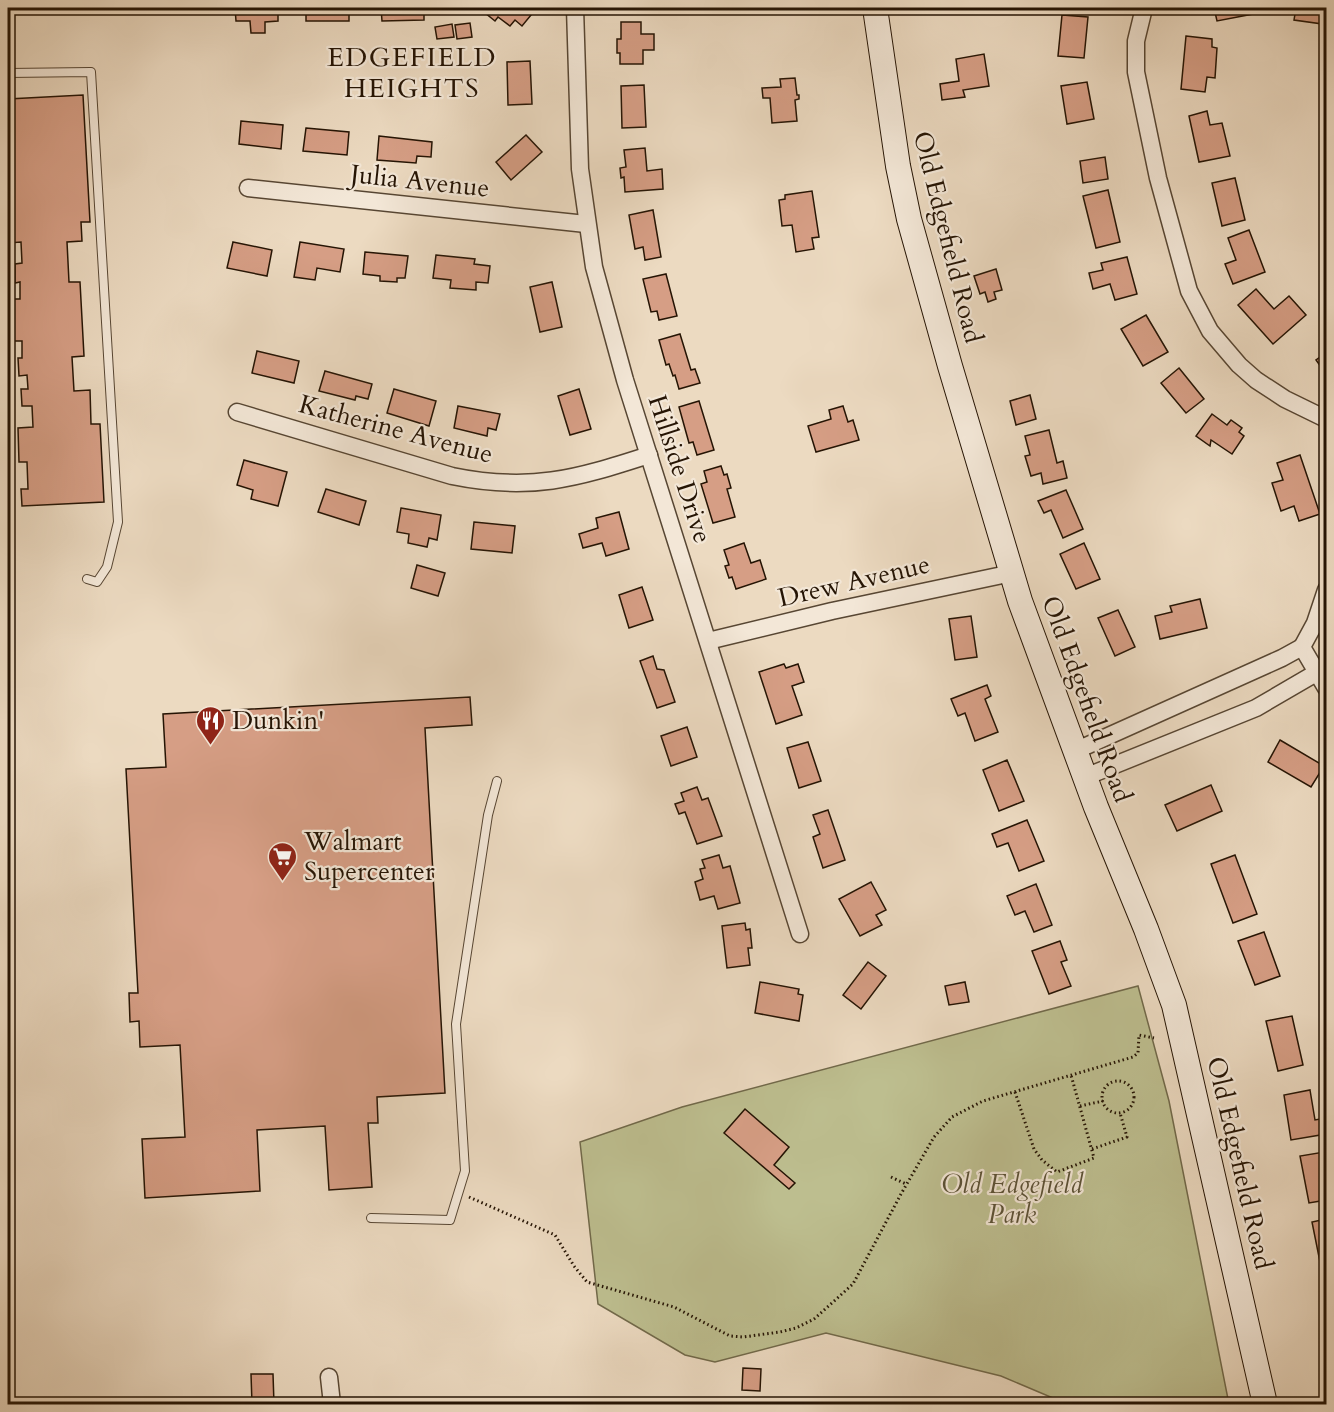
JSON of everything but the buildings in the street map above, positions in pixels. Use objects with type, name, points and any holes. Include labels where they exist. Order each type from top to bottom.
[{"type":"street","name":"Hillside Drive","points":[[575,8],[580,169],[586,224],[594,267],[625,380],[800,934]]},
{"type":"street","name":"Old Edgefield Road","points":[[875,8],[898,166],[909,219],[950,366],[1020,601],[1085,777],[1158,957],[1174,1005],[1265,1404]]},
{"type":"street","points":[[1144,8],[1136,41],[1136,72],[1158,178],[1189,291],[1210,331],[1239,365],[1256,380],[1285,399],[1326,419]]},
{"type":"street","name":"Julia Avenue","points":[[248,188],[586,224]]},
{"type":"street","name":"Katherine Avenue","points":[[237,412],[452,476],[476,481],[538,483],[565,480],[649,455]]},
{"type":"street","name":"Drew Avenue","points":[[708,641],[832,611],[1012,573]]},
{"type":"street","points":[[1075,751],[1302,647],[1314,624],[1326,590]]},
{"type":"street","points":[[1302,647],[1326,688]]},
{"type":"street","points":[[1085,777],[1256,708],[1316,673]]},
{"type":"street","points":[[329,1377],[332,1404]]},
{"type":"lane","points":[[8,73],[91,72],[118,522],[107,567],[97,582],[87,579]]},
{"type":"lane","points":[[371,1218],[450,1220],[465,1171],[456,1024],[488,815],[496,781]]},
{"type":"path","points":[[458,1192],[555,1235],[587,1282],[674,1307],[730,1336],[743,1337],[780,1332],[814,1319],[847,1291],[858,1278],[906,1184],[934,1137],[946,1122],[968,1107],[1136,1056],[1139,1035],[1154,1038]]},
{"type":"path","points":[[1014,1092],[1034,1149],[1042,1160],[1058,1172],[1094,1158],[1071,1075]]},
{"type":"path","points":[[1118,1082],[1128,1085],[1134,1094],[1132,1104],[1125,1112],[1120,1113],[1108,1110],[1102,1101],[1103,1091],[1109,1084],[1118,1082]]},
{"type":"path","points":[[1080,1106],[1102,1101]]},
{"type":"path","points":[[1092,1149],[1127,1137],[1120,1113]]},
{"type":"path","points":[[891,1177],[906,1184]]},
{"type":"green space","name":"Old Edgefield Park","points":[[1138,986],[1169,1101],[1229,1404],[1067,1404],[1001,1376],[826,1333],[715,1362],[685,1355],[598,1304],[580,1142],[682,1107]]},
{"type":"place","name":"Dunkin'","points":[[211,746]]},
{"type":"place","name":"Walmart Supercenter","points":[[283,882]]},
{"type":"district","name":"EDGEFIELD HEIGHTS","points":[[412,72]]}]
